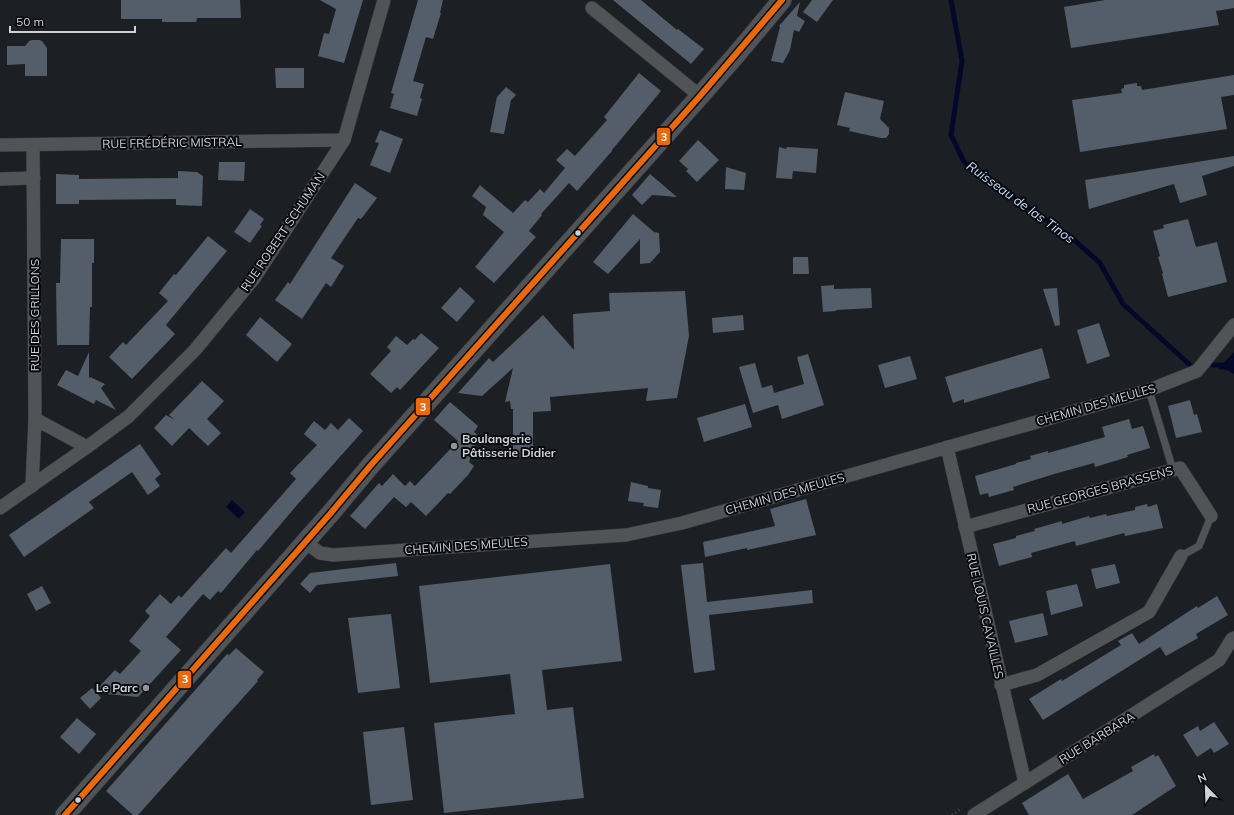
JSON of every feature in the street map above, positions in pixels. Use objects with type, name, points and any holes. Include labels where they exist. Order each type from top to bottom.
[{"type":"main road","points":[[65,815],[376,459],[700,96],[782,0]]},
{"type":"street","name":"RUE ROBERT SCHUMAN","points":[[0,508],[129,416],[200,344],[255,277],[344,140],[384,0]]},
{"type":"street","points":[[592,8],[700,96]]},
{"type":"street","name":"RUE FRÉDÉRIC MISTRAL","points":[[0,145],[344,140]]},
{"type":"street","name":"RUE DES GRILLONS","points":[[32,486],[35,419],[33,145]]},
{"type":"street","points":[[0,179],[34,178]]},
{"type":"street","name":"CHEMIN DES MEULES","points":[[305,542],[320,553],[333,555],[626,535],[682,523],[1149,390],[1196,371],[1234,325]]},
{"type":"street","points":[[35,419],[87,447]]},
{"type":"street","name":"RUE LOUIS CAVAILLES","points":[[946,447],[1025,784]]},
{"type":"street","name":"RUE GEORGES BRASSENS","points":[[965,528],[1180,468],[1211,516]]},
{"type":"street","points":[[1001,685],[1037,676],[1149,612],[1181,556]]},
{"type":"street","name":"RUE BARBARA","points":[[974,815],[1219,660],[1234,638]]},
{"type":"lane","points":[[1149,390],[1173,470]]},
{"type":"lane","points":[[1181,556],[1199,546],[1211,516]]},
{"type":"water","points":[[1234,352],[1234,374],[1227,370],[1218,369]]},
{"type":"water","points":[[232,500],[245,512],[239,519],[226,507]]},
{"type":"building","points":[[121,0],[240,0],[241,18],[197,18],[196,22],[162,22],[162,19],[121,19]]},
{"type":"building","points":[[320,0],[363,0],[344,63],[318,56],[324,33],[329,34],[336,9]]},
{"type":"building","points":[[418,0],[443,0],[441,13],[433,39],[426,37],[413,81],[424,84],[420,98],[422,99],[417,116],[390,108],[394,94],[391,93]]},
{"type":"building","points":[[613,0],[641,0],[677,30],[678,29],[704,49],[691,64]]},
{"type":"building","points":[[812,0],[833,0],[817,22],[803,12]]},
{"type":"building","points":[[1105,0],[1234,0],[1234,8],[1216,11],[1219,25],[1071,48],[1064,7]]},
{"type":"building","points":[[800,2],[797,16],[805,21],[799,32],[794,30],[790,50],[783,63],[771,61],[779,26]]},
{"type":"building","points":[[32,40],[42,41],[47,48],[47,76],[25,76],[25,64],[7,65],[7,46],[25,46]]},
{"type":"building","points":[[275,68],[304,68],[304,88],[276,88]]},
{"type":"building","points":[[639,73],[661,91],[577,191],[569,183],[541,214],[542,215],[529,231],[536,237],[494,283],[475,267],[504,232],[483,215],[486,207],[472,196],[480,185],[513,213],[525,200],[528,202],[540,189],[544,193],[565,168],[556,160],[567,149],[575,156],[607,120],[604,117]]},
{"type":"building","points":[[1234,75],[1234,95],[1221,97],[1227,129],[1080,152],[1072,100],[1122,93],[1121,89],[1124,88],[1124,85],[1137,83],[1137,86],[1141,86],[1142,90]]},
{"type":"building","points":[[506,87],[516,95],[511,100],[504,134],[490,132],[497,97]]},
{"type":"building","points":[[845,92],[884,101],[880,119],[889,128],[889,134],[886,138],[849,131],[850,128],[837,125]]},
{"type":"building","points":[[380,130],[403,139],[390,173],[370,165],[379,143],[375,142]]},
{"type":"building","points":[[698,140],[719,160],[697,182],[686,171],[688,169],[679,161]]},
{"type":"building","points":[[779,147],[786,149],[787,147],[818,149],[816,173],[793,171],[792,179],[776,178]]},
{"type":"building","points":[[1234,156],[1234,166],[1202,176],[1207,195],[1180,203],[1174,184],[1089,209],[1085,180]]},
{"type":"building","points":[[219,162],[245,162],[244,181],[218,180]]},
{"type":"building","points":[[726,167],[746,173],[744,190],[725,189]]},
{"type":"building","points":[[178,171],[197,172],[203,176],[202,206],[176,205],[176,199],[79,200],[79,204],[56,204],[56,174],[79,175],[79,179],[178,178]]},
{"type":"building","points":[[650,174],[677,197],[652,195],[642,205],[632,195]]},
{"type":"building","points":[[355,183],[377,198],[361,219],[358,218],[331,258],[344,266],[331,287],[326,283],[302,319],[275,300],[288,282],[290,284]]},
{"type":"building","points":[[250,209],[264,219],[260,225],[262,226],[250,243],[234,232]]},
{"type":"building","points":[[633,214],[654,232],[659,233],[660,252],[650,263],[640,264],[640,239],[608,274],[593,262]]},
{"type":"building","points":[[1188,219],[1196,247],[1217,242],[1227,282],[1168,297],[1158,257],[1160,256],[1153,231],[1164,228],[1163,225]]},
{"type":"building","points":[[208,236],[227,251],[166,325],[175,334],[132,379],[109,357],[123,342],[126,345],[168,301],[159,293]]},
{"type":"building","points":[[61,239],[94,239],[94,263],[92,263],[92,307],[90,307],[89,345],[57,345],[56,283],[60,283]]},
{"type":"building","points":[[793,257],[808,257],[809,274],[793,274]]},
{"type":"building","points":[[834,285],[834,289],[871,288],[872,308],[823,312],[821,286]]},
{"type":"building","points":[[460,287],[475,301],[457,322],[441,308]]},
{"type":"building","points":[[1057,288],[1060,325],[1055,326],[1043,289]]},
{"type":"building","points":[[685,291],[689,336],[677,398],[646,401],[648,388],[550,397],[551,411],[533,412],[533,457],[513,457],[513,409],[511,409],[510,401],[505,402],[513,368],[482,396],[458,393],[489,358],[493,362],[543,315],[574,350],[573,314],[610,311],[609,293]]},
{"type":"building","points":[[743,315],[744,330],[713,333],[712,318]]},
{"type":"building","points":[[260,317],[292,344],[277,362],[246,335]]},
{"type":"building","points":[[1099,323],[1110,356],[1087,364],[1077,330]]},
{"type":"building","points":[[421,333],[439,348],[400,390],[397,387],[391,393],[370,374],[391,351],[387,347],[396,336],[407,345],[413,339],[415,340]]},
{"type":"building","points":[[1042,348],[1050,378],[964,403],[964,399],[953,403],[945,377]]},
{"type":"building","points":[[89,352],[89,378],[90,377],[105,384],[101,388],[116,410],[96,400],[94,404],[57,385],[66,370],[78,376]]},
{"type":"building","points":[[808,354],[824,405],[782,419],[778,405],[753,413],[739,367],[755,363],[762,388],[772,385],[774,393],[804,384],[797,357]]},
{"type":"building","points":[[910,356],[917,379],[885,388],[878,365]]},
{"type":"building","points":[[202,381],[224,401],[207,419],[221,433],[208,446],[189,428],[172,446],[154,428],[166,415],[175,420],[169,415]]},
{"type":"building","points":[[1190,400],[1194,415],[1197,414],[1202,432],[1176,438],[1168,406]]},
{"type":"building","points":[[450,402],[478,426],[474,432],[479,436],[469,462],[474,466],[468,475],[426,516],[411,502],[406,507],[394,497],[365,529],[350,516],[379,483],[382,486],[393,474],[405,486],[410,481],[415,486],[458,441],[434,420]]},
{"type":"building","points":[[745,404],[752,427],[704,442],[697,418]]},
{"type":"building","points":[[349,418],[363,431],[258,551],[257,550],[221,593],[218,591],[210,600],[203,594],[166,637],[181,650],[138,697],[97,693],[101,698],[90,709],[80,698],[92,688],[95,691],[115,670],[120,674],[141,651],[129,641],[150,616],[145,611],[160,594],[171,604],[179,595],[181,598],[226,548],[231,553],[296,479],[290,473],[317,445],[304,434],[314,421],[325,430],[331,423],[338,430]]},
{"type":"building","points":[[1129,419],[1132,429],[1143,426],[1150,448],[1127,455],[1128,457],[1095,467],[1094,463],[1054,474],[1013,487],[1014,490],[989,497],[988,493],[980,495],[975,476],[1031,459],[1030,456],[1048,451],[1048,453],[1105,437],[1102,427]]},
{"type":"building","points":[[140,444],[161,474],[155,479],[160,486],[148,495],[132,472],[89,502],[94,508],[24,557],[9,535]]},
{"type":"building","points":[[631,482],[648,486],[648,488],[661,490],[658,508],[643,506],[644,503],[628,501]]},
{"type":"building","points":[[806,499],[816,535],[747,550],[747,548],[705,557],[703,542],[775,526],[770,509]]},
{"type":"building","points":[[1147,504],[1148,507],[1157,504],[1163,528],[1125,536],[1124,533],[1076,546],[1075,541],[1031,553],[1032,557],[999,566],[993,544],[1016,538],[1016,536],[1035,531],[1034,529],[1062,521],[1062,524],[1089,516],[1090,518],[1106,514],[1107,516],[1135,510],[1135,507]]},
{"type":"building","points":[[396,563],[398,576],[317,585],[310,593],[300,584],[310,573]]},
{"type":"building","points":[[703,563],[707,602],[812,590],[813,603],[709,615],[715,670],[694,673],[681,565]]},
{"type":"building","points":[[610,564],[622,661],[542,670],[547,710],[573,707],[584,798],[444,813],[434,723],[515,714],[510,674],[430,683],[419,586]]},
{"type":"building","points":[[1115,564],[1120,583],[1096,589],[1091,569]]},
{"type":"building","points":[[1077,584],[1083,606],[1051,615],[1046,591]]},
{"type":"building","points":[[42,586],[51,603],[36,611],[27,594]]},
{"type":"building","points":[[1217,596],[1228,615],[1196,634],[1198,638],[1166,656],[1160,647],[1043,720],[1029,699],[1121,645],[1118,641],[1132,633],[1139,644],[1197,606],[1198,608]]},
{"type":"building","points":[[1043,613],[1048,635],[1015,643],[1009,621]]},
{"type":"building","points":[[391,614],[400,688],[358,693],[348,618]]},
{"type":"building","points":[[236,648],[264,672],[257,680],[258,681],[138,815],[133,815],[106,791],[227,654],[229,655]]},
{"type":"building","points":[[77,718],[96,734],[79,754],[60,737]]},
{"type":"building","points":[[1214,722],[1229,744],[1214,753],[1211,748],[1197,757],[1183,735],[1198,726],[1200,731]]},
{"type":"building","points":[[404,727],[413,800],[371,805],[363,732]]},
{"type":"building","points":[[1154,754],[1155,757],[1158,755],[1176,786],[1132,815],[1029,815],[1022,803],[1068,774],[1083,799],[1133,771],[1131,767]]},
{"type":"waterway","name":"Ruisseau de las Tinos","points":[[951,0],[962,61],[951,135],[964,162],[1071,237],[1100,263],[1123,304],[1189,364]]},
{"type":"waterway","name":"Ruisseau de las Tinos","points":[[1213,365],[1222,365],[1234,370]]},
{"type":"transit line","name":"3","points":[[65,815],[330,514],[371,465],[700,96],[782,0]]},
{"type":"place","name":"Boulangerie Pâtisserie Didier","points":[[454,446]]},
{"type":"place","name":"Le Parc","points":[[146,688]]}]
